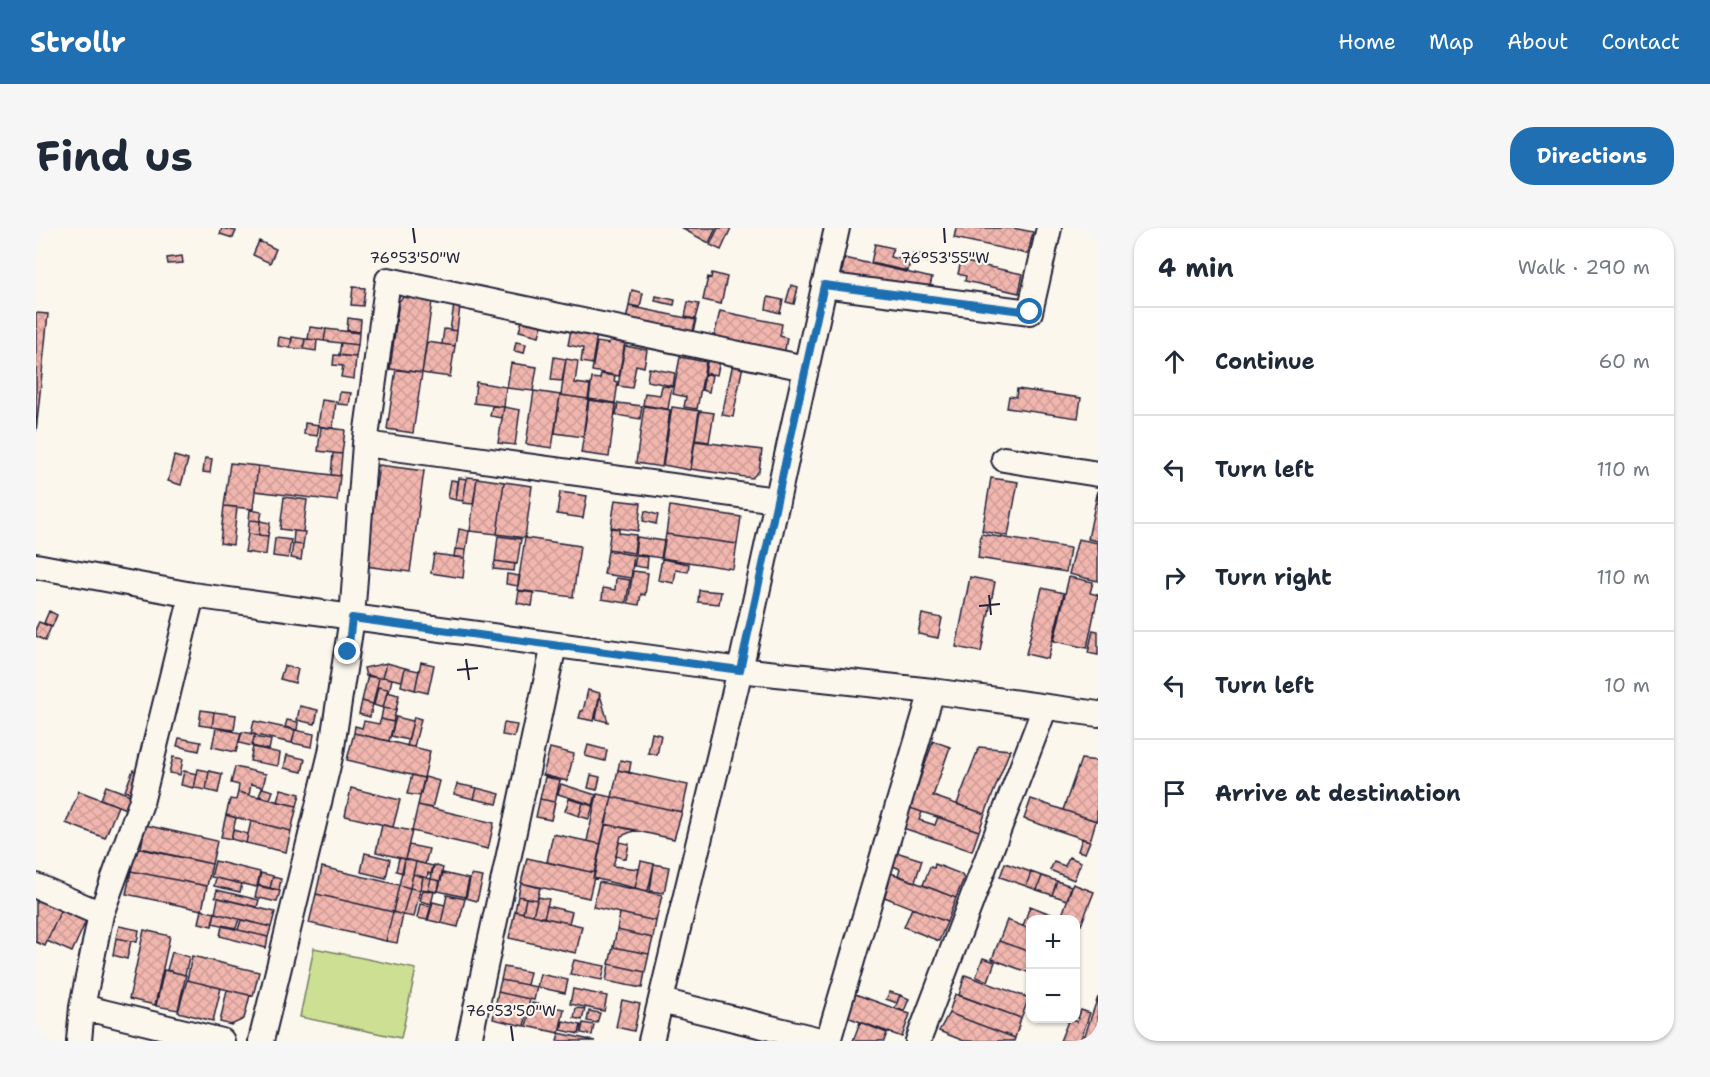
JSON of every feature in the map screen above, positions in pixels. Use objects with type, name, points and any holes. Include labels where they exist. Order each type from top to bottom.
[{"type":"street","points":[[651,1041],[740,670],[837,228]]},
{"type":"street","points":[[824,285],[1030,312],[1049,228]]},
{"type":"street","points":[[261,1041],[331,753],[352,618],[365,444],[388,280],[805,368]]},
{"type":"street","points":[[365,444],[776,501]]},
{"type":"street","points":[[1004,459],[1098,474]]},
{"type":"street","points":[[36,567],[192,596],[740,670],[932,691],[1098,714]]},
{"type":"street","points":[[79,1041],[82,1007],[101,914],[141,803],[192,596]]},
{"type":"street","points":[[469,1041],[554,645]]},
{"type":"street","points":[[661,1001],[826,1041],[932,691]]},
{"type":"street","points":[[918,1041],[1045,707]]},
{"type":"street","points":[[36,886],[101,914]]},
{"type":"street","points":[[82,1007],[222,1041]]},
{"type":"green space","points":[[314,948],[416,969],[401,1038],[300,1017]]},
{"type":"building","points":[[222,228],[236,231],[233,238],[220,234]]},
{"type":"building","points":[[681,228],[716,228],[709,243]]},
{"type":"building","points":[[718,228],[731,228],[721,250],[710,245]]},
{"type":"building","points":[[956,228],[1013,228],[1033,232],[1028,254],[954,238]]},
{"type":"building","points":[[259,241],[276,249],[270,263],[253,255]]},
{"type":"building","points":[[875,244],[893,248],[890,257],[910,261],[908,271],[871,263]]},
{"type":"building","points":[[913,253],[928,256],[927,262],[912,260]]},
{"type":"building","points":[[182,256],[183,263],[168,264],[167,258]]},
{"type":"building","points":[[845,258],[932,278],[928,294],[840,280]]},
{"type":"building","points":[[961,261],[1023,274],[1019,293],[965,281],[966,276],[958,274]]},
{"type":"building","points":[[712,273],[727,277],[721,304],[703,300],[708,277],[711,278]]},
{"type":"building","points":[[791,285],[798,287],[794,304],[786,302]]},
{"type":"building","points":[[353,287],[365,288],[363,306],[351,305]]},
{"type":"building","points":[[632,290],[643,293],[640,307],[629,305]]},
{"type":"building","points":[[411,291],[433,294],[422,373],[390,369],[399,301]]},
{"type":"building","points":[[656,296],[675,300],[674,305],[655,301]]},
{"type":"building","points":[[768,297],[783,300],[780,313],[766,309]]},
{"type":"building","points":[[688,302],[699,304],[695,319],[685,317]]},
{"type":"building","points":[[454,305],[460,306],[457,331],[450,330]]},
{"type":"building","points":[[629,306],[696,320],[692,335],[626,320]]},
{"type":"building","points":[[720,311],[782,324],[780,336],[787,338],[784,355],[713,341]]},
{"type":"building","points":[[36,313],[48,314],[36,432]]},
{"type":"building","points":[[348,318],[361,320],[360,332],[347,330]]},
{"type":"building","points":[[523,318],[543,322],[539,336],[519,331]]},
{"type":"building","points":[[310,327],[326,329],[324,341],[308,339]]},
{"type":"building","points":[[326,329],[359,333],[358,345],[324,341]]},
{"type":"building","points":[[444,329],[457,331],[455,346],[442,344]]},
{"type":"building","points":[[571,330],[597,334],[592,364],[581,362],[583,348],[568,345]]},
{"type":"building","points":[[279,337],[292,339],[290,348],[278,346]]},
{"type":"building","points":[[292,337],[305,339],[303,349],[290,348]]},
{"type":"building","points":[[305,339],[317,340],[316,351],[303,349]]},
{"type":"building","points":[[610,339],[625,342],[619,376],[592,371],[597,342],[609,344]]},
{"type":"building","points":[[427,342],[455,346],[450,377],[422,373]]},
{"type":"building","points":[[516,342],[526,344],[524,353],[514,351]]},
{"type":"building","points":[[341,343],[358,345],[356,357],[339,355]]},
{"type":"building","points":[[625,346],[647,350],[644,367],[636,365],[632,388],[618,386]]},
{"type":"building","points":[[334,355],[356,357],[354,379],[341,377],[343,366],[333,365]]},
{"type":"building","points":[[554,357],[566,359],[562,381],[551,380]]},
{"type":"building","points":[[680,357],[706,362],[697,409],[684,407],[686,397],[673,394]]},
{"type":"building","points":[[708,358],[720,360],[717,375],[705,373]]},
{"type":"building","points":[[566,359],[578,361],[575,383],[590,385],[588,399],[561,395]]},
{"type":"building","points":[[511,363],[537,367],[533,391],[507,388]]},
{"type":"building","points":[[733,363],[743,365],[733,417],[722,415]]},
{"type":"building","points":[[649,368],[675,373],[673,386],[647,381]]},
{"type":"building","points":[[396,369],[422,373],[413,433],[387,429]]},
{"type":"building","points":[[601,374],[615,376],[614,381],[618,382],[615,403],[589,399],[592,378],[600,379]]},
{"type":"building","points":[[705,374],[712,375],[709,392],[702,390]]},
{"type":"building","points":[[476,382],[506,387],[504,407],[474,403]]},
{"type":"building","points":[[662,386],[672,387],[668,409],[643,405],[645,393],[660,395]]},
{"type":"building","points":[[1017,389],[1081,398],[1078,418],[1007,408],[1009,396],[1016,397]]},
{"type":"building","points":[[534,391],[560,395],[552,448],[526,444]]},
{"type":"building","points":[[340,392],[351,393],[349,405],[338,404]]},
{"type":"building","points":[[560,395],[588,399],[583,437],[555,433]]},
{"type":"building","points":[[322,400],[336,402],[333,428],[318,426]]},
{"type":"building","points":[[589,400],[616,404],[609,457],[581,453]]},
{"type":"building","points":[[618,403],[642,406],[640,419],[616,415]]},
{"type":"building","points":[[492,406],[504,407],[502,418],[490,416]]},
{"type":"building","points":[[644,406],[670,410],[662,467],[636,463]]},
{"type":"building","points":[[504,407],[520,410],[515,445],[498,443]]},
{"type":"building","points":[[672,407],[699,411],[690,470],[663,465]]},
{"type":"building","points":[[700,411],[714,413],[709,442],[695,440]]},
{"type":"building","points":[[305,423],[319,425],[317,436],[304,434]]},
{"type":"building","points":[[321,427],[345,430],[342,454],[318,451]]},
{"type":"building","points":[[695,441],[762,450],[759,471],[752,478],[691,469]]},
{"type":"building","points":[[333,453],[342,454],[340,476],[331,475]]},
{"type":"building","points":[[174,456],[188,460],[181,485],[168,481]]},
{"type":"building","points":[[205,458],[212,459],[210,473],[203,472]]},
{"type":"building","points":[[230,463],[258,466],[253,509],[224,506]]},
{"type":"building","points":[[379,465],[424,471],[410,572],[365,566]]},
{"type":"building","points":[[258,466],[340,476],[337,501],[255,491]]},
{"type":"building","points":[[467,477],[477,478],[473,504],[463,503]]},
{"type":"building","points":[[459,478],[467,479],[463,501],[456,500]]},
{"type":"building","points":[[477,478],[504,482],[497,534],[470,531]]},
{"type":"building","points":[[991,478],[1018,482],[1008,536],[982,531]]},
{"type":"building","points":[[451,480],[458,481],[456,500],[448,498]]},
{"type":"building","points":[[504,482],[532,486],[525,538],[497,534]]},
{"type":"building","points":[[1098,490],[1098,541],[1088,539]]},
{"type":"building","points":[[560,492],[587,496],[583,518],[557,514]]},
{"type":"building","points":[[284,497],[307,500],[303,532],[280,529]]},
{"type":"building","points":[[615,500],[641,503],[638,531],[611,527]]},
{"type":"building","points":[[224,506],[237,507],[233,545],[220,543]]},
{"type":"building","points":[[670,506],[741,517],[737,544],[666,534]]},
{"type":"building","points":[[250,510],[262,512],[260,521],[249,520]]},
{"type":"building","points":[[645,511],[658,515],[656,524],[643,521]]},
{"type":"building","points":[[249,520],[260,521],[259,535],[248,534]]},
{"type":"building","points":[[260,521],[270,523],[268,536],[259,535]]},
{"type":"building","points":[[611,528],[619,529],[619,533],[636,535],[634,553],[608,549]]},
{"type":"building","points":[[459,529],[469,531],[466,550],[456,549]]},
{"type":"building","points":[[294,531],[305,532],[303,545],[293,544]]},
{"type":"building","points":[[248,534],[268,536],[266,555],[245,552]]},
{"type":"building","points":[[666,534],[737,544],[733,569],[662,558]]},
{"type":"building","points":[[981,534],[1070,548],[1066,572],[978,558]]},
{"type":"building","points":[[498,536],[521,539],[517,564],[495,561]]},
{"type":"building","points":[[637,537],[664,541],[661,558],[635,554]]},
{"type":"building","points":[[275,538],[291,540],[288,558],[273,556]]},
{"type":"building","points":[[525,538],[580,546],[573,597],[517,590]]},
{"type":"building","points":[[1078,539],[1098,543],[1098,581],[1069,574]]},
{"type":"building","points":[[293,544],[303,545],[301,560],[291,558]]},
{"type":"building","points":[[455,549],[466,550],[465,558],[454,557]]},
{"type":"building","points":[[608,551],[634,555],[631,578],[604,574]]},
{"type":"building","points":[[434,554],[465,558],[463,578],[431,573]]},
{"type":"building","points":[[636,556],[648,557],[647,568],[634,566]]},
{"type":"building","points":[[662,559],[689,564],[688,572],[676,570],[674,583],[658,580]]},
{"type":"building","points":[[495,561],[515,564],[514,571],[493,569]]},
{"type":"building","points":[[633,571],[648,573],[645,595],[641,594],[639,605],[628,603]]},
{"type":"building","points":[[507,574],[520,576],[518,586],[506,584]]},
{"type":"building","points":[[970,577],[995,582],[981,652],[956,647]]},
{"type":"building","points":[[1069,577],[1093,582],[1090,593],[1098,595],[1087,648],[1054,641]]},
{"type":"building","points":[[616,578],[630,580],[626,603],[602,599],[603,588],[615,590]]},
{"type":"building","points":[[1042,588],[1064,593],[1048,659],[1026,654]]},
{"type":"building","points":[[699,590],[721,592],[719,604],[698,602]]},
{"type":"building","points":[[519,591],[534,593],[532,606],[517,603]]},
{"type":"building","points":[[49,611],[57,615],[52,627],[44,623]]},
{"type":"building","points":[[922,614],[942,618],[938,638],[918,634]]},
{"type":"building","points":[[39,622],[51,627],[45,641],[36,636]]},
{"type":"building","points":[[1093,630],[1098,631],[1098,655],[1088,653]]},
{"type":"building","points":[[421,662],[434,665],[428,693],[415,690]]},
{"type":"building","points":[[387,663],[383,677],[366,676],[364,668]]},
{"type":"building","points":[[387,663],[405,668],[402,681],[383,677]]},
{"type":"building","points":[[284,666],[298,669],[295,683],[280,679]]},
{"type":"building","points":[[405,668],[419,671],[415,690],[401,686]]},
{"type":"building","points":[[368,675],[379,678],[373,704],[362,701]]},
{"type":"building","points":[[379,678],[392,679],[389,692],[387,692],[388,689],[377,687]]},
{"type":"building","points":[[378,687],[388,689],[383,708],[374,705]]},
{"type":"building","points":[[588,690],[600,693],[594,721],[579,718]]},
{"type":"building","points":[[387,692],[399,695],[396,710],[383,708]]},
{"type":"building","points":[[600,695],[608,722],[596,719]]},
{"type":"building","points":[[362,701],[373,704],[370,717],[359,714]]},
{"type":"building","points":[[300,706],[318,710],[315,724],[297,720]]},
{"type":"building","points":[[383,708],[396,710],[393,722],[381,719]]},
{"type":"building","points":[[201,710],[214,712],[212,727],[199,725]]},
{"type":"building","points":[[214,712],[236,715],[234,730],[212,727]]},
{"type":"building","points":[[396,717],[413,721],[408,740],[391,736]]},
{"type":"building","points":[[414,717],[421,719],[414,747],[407,746]]},
{"type":"building","points":[[381,719],[394,722],[389,741],[354,733],[355,726],[362,728],[364,721],[379,724]]},
{"type":"building","points":[[287,720],[298,722],[297,730],[285,727]]},
{"type":"building","points":[[254,721],[295,730],[292,743],[251,734]]},
{"type":"building","points":[[504,723],[517,725],[514,737],[502,735]]},
{"type":"building","points":[[216,728],[241,733],[236,752],[212,747]]},
{"type":"building","points":[[295,730],[314,734],[312,747],[292,743]]},
{"type":"building","points":[[242,732],[255,734],[252,746],[239,743]]},
{"type":"building","points":[[354,733],[430,751],[424,778],[347,760]]},
{"type":"building","points":[[652,733],[661,735],[657,755],[648,753]]},
{"type":"building","points":[[254,737],[271,740],[269,750],[252,746]]},
{"type":"building","points":[[179,738],[201,742],[199,751],[177,746]]},
{"type":"building","points":[[933,741],[950,747],[933,796],[985,814],[979,831],[910,808]]},
{"type":"building","points":[[588,745],[607,750],[605,761],[585,756]]},
{"type":"building","points":[[253,747],[280,753],[278,766],[250,761]]},
{"type":"building","points":[[979,747],[1010,750],[985,814],[957,804]]},
{"type":"building","points":[[550,748],[574,754],[567,781],[543,775]]},
{"type":"building","points":[[287,755],[305,759],[302,772],[284,768]]},
{"type":"building","points":[[173,757],[183,759],[180,775],[169,773]]},
{"type":"building","points":[[1081,759],[1098,761],[1097,821],[1063,810]]},
{"type":"building","points":[[620,760],[631,762],[629,773],[618,770]]},
{"type":"building","points":[[235,767],[266,774],[263,787],[251,784],[249,795],[238,792],[239,785],[231,783]]},
{"type":"building","points":[[198,769],[209,771],[206,790],[194,788]]},
{"type":"building","points":[[133,770],[140,773],[133,793],[125,791]]},
{"type":"building","points":[[618,770],[688,785],[682,812],[612,797]]},
{"type":"building","points":[[184,771],[197,774],[194,788],[181,785]]},
{"type":"building","points":[[209,771],[222,774],[218,793],[206,790]]},
{"type":"building","points":[[412,775],[424,778],[420,796],[407,794]]},
{"type":"building","points":[[591,775],[600,777],[597,790],[588,788]]},
{"type":"building","points":[[425,777],[439,781],[432,808],[418,805]]},
{"type":"building","points":[[545,777],[560,780],[555,802],[540,799]]},
{"type":"building","points":[[457,784],[477,788],[474,799],[454,794]]},
{"type":"building","points":[[561,784],[596,795],[593,805],[558,794]]},
{"type":"building","points":[[106,786],[133,796],[128,810],[101,799]]},
{"type":"building","points":[[262,788],[273,791],[270,799],[259,796]]},
{"type":"building","points":[[351,788],[400,800],[393,827],[345,816]]},
{"type":"building","points":[[477,788],[500,794],[497,804],[474,799]]},
{"type":"building","points":[[281,789],[300,794],[297,806],[278,802]]},
{"type":"building","points":[[79,791],[118,806],[105,838],[66,823]]},
{"type":"building","points":[[238,792],[297,806],[291,831],[226,815],[230,799],[236,800]]},
{"type":"building","points":[[597,794],[612,797],[601,844],[587,841]]},
{"type":"building","points":[[612,797],[682,812],[674,839],[605,824]]},
{"type":"building","points":[[540,799],[555,802],[551,820],[536,817]]},
{"type":"building","points":[[569,799],[583,803],[579,816],[565,811]]},
{"type":"building","points":[[1031,799],[1096,821],[1090,841],[1024,819]]},
{"type":"building","points":[[583,803],[593,806],[589,819],[579,816]]},
{"type":"building","points":[[418,805],[494,823],[488,849],[412,831]]},
{"type":"building","points":[[910,808],[922,812],[919,820],[935,825],[938,817],[979,831],[972,851],[903,828]]},
{"type":"building","points":[[226,815],[236,818],[231,839],[221,837]]},
{"type":"building","points":[[251,821],[291,831],[286,852],[246,843]]},
{"type":"building","points":[[605,824],[636,830],[621,836],[613,866],[639,869],[635,888],[593,878]]},
{"type":"building","points":[[145,825],[217,841],[212,864],[141,848]]},
{"type":"building","points":[[382,825],[412,831],[405,859],[376,852]]},
{"type":"building","points":[[233,830],[248,834],[246,843],[231,839]]},
{"type":"building","points":[[553,834],[601,844],[595,873],[547,862]]},
{"type":"building","points":[[1082,839],[1090,841],[1085,853],[1078,851]]},
{"type":"building","points":[[619,842],[629,844],[626,859],[616,856]]},
{"type":"building","points":[[409,845],[429,849],[425,864],[405,859]]},
{"type":"building","points":[[136,848],[212,864],[207,886],[131,871]]},
{"type":"building","points":[[896,852],[922,860],[915,882],[898,875],[900,869],[891,865]]},
{"type":"building","points":[[365,853],[390,859],[386,878],[361,872]]},
{"type":"building","points":[[1069,857],[1081,862],[1074,880],[1050,870],[1054,862],[1065,866]]},
{"type":"building","points":[[399,858],[405,859],[403,873],[396,871]]},
{"type":"building","points":[[527,858],[595,873],[589,898],[521,883]]},
{"type":"building","points":[[405,859],[416,862],[410,888],[399,885]]},
{"type":"building","points":[[215,861],[260,872],[257,887],[211,877]]},
{"type":"building","points":[[641,861],[654,864],[648,891],[635,888]]},
{"type":"building","points":[[416,862],[433,866],[427,878],[413,874]]},
{"type":"building","points":[[1005,863],[1031,872],[1026,886],[1000,877]]},
{"type":"building","points":[[654,864],[669,867],[664,893],[650,891]]},
{"type":"building","points":[[935,864],[961,874],[964,878],[956,898],[923,885],[930,867],[934,868]]},
{"type":"building","points":[[434,865],[443,868],[440,881],[431,879]]},
{"type":"building","points":[[322,867],[399,885],[393,912],[316,894]]},
{"type":"building","points":[[131,871],[207,886],[202,910],[126,894]]},
{"type":"building","points":[[1031,872],[1042,876],[1037,890],[1026,886]]},
{"type":"building","points":[[261,873],[273,876],[270,888],[258,885]]},
{"type":"building","points":[[443,873],[469,879],[465,897],[438,891]]},
{"type":"building","points":[[891,873],[956,898],[947,922],[882,896]]},
{"type":"building","points":[[413,874],[423,877],[420,890],[410,888]]},
{"type":"building","points":[[471,875],[483,877],[477,901],[466,898]]},
{"type":"building","points":[[1042,876],[1057,881],[1052,895],[1037,890]]},
{"type":"building","points":[[273,877],[281,879],[279,890],[270,888]]},
{"type":"building","points":[[423,877],[431,879],[428,890],[421,889]]},
{"type":"building","points":[[216,878],[242,884],[240,892],[214,886]]},
{"type":"building","points":[[431,879],[440,881],[437,892],[428,890]]},
{"type":"building","points":[[1057,881],[1071,886],[1067,900],[1052,895]]},
{"type":"building","points":[[599,882],[662,895],[656,921],[593,907]]},
{"type":"building","points":[[521,883],[540,888],[537,900],[518,896]]},
{"type":"building","points":[[1073,884],[1094,892],[1081,925],[1080,915],[1062,915]]},
{"type":"building","points":[[399,885],[410,888],[403,915],[393,912]]},
{"type":"building","points":[[258,886],[280,891],[277,902],[255,897]]},
{"type":"building","points":[[410,888],[420,890],[414,917],[403,915]]},
{"type":"building","points":[[217,890],[259,900],[257,907],[215,897]]},
{"type":"building","points":[[423,890],[434,892],[431,904],[420,901]]},
{"type":"building","points":[[316,894],[393,912],[386,941],[309,923]]},
{"type":"building","points":[[447,895],[465,899],[458,927],[441,923]]},
{"type":"building","points":[[518,896],[526,898],[523,913],[515,911]]},
{"type":"building","points":[[538,897],[549,899],[544,918],[533,915]]},
{"type":"building","points":[[218,898],[275,912],[271,927],[215,913]]},
{"type":"building","points":[[526,898],[537,900],[533,915],[523,913]]},
{"type":"building","points":[[36,900],[61,910],[45,946],[36,942]]},
{"type":"building","points":[[433,902],[445,905],[441,923],[428,920]]},
{"type":"building","points":[[420,904],[431,906],[427,920],[417,918]]},
{"type":"building","points":[[547,906],[572,912],[569,923],[544,918]]},
{"type":"building","points":[[1030,906],[1053,915],[1027,915]]},
{"type":"building","points":[[912,908],[947,922],[939,941],[904,927]]},
{"type":"building","points":[[61,910],[86,921],[72,952],[47,941]]},
{"type":"building","points":[[202,910],[215,913],[212,926],[199,923]]},
{"type":"building","points":[[515,911],[582,926],[576,953],[509,938]]},
{"type":"building","points":[[393,912],[403,915],[397,943],[386,941]]},
{"type":"building","points":[[215,913],[239,919],[236,928],[212,923]]},
{"type":"building","points":[[620,913],[656,921],[653,938],[617,930]]},
{"type":"building","points":[[241,920],[271,927],[268,937],[238,930]]},
{"type":"building","points":[[1007,920],[1026,927],[1026,951],[999,941]]},
{"type":"building","points":[[119,926],[139,930],[137,942],[116,938]]},
{"type":"building","points":[[222,926],[268,937],[266,948],[220,936]]},
{"type":"building","points":[[144,930],[170,936],[155,1005],[129,999]]},
{"type":"building","points":[[617,930],[653,938],[649,954],[613,947]]},
{"type":"building","points":[[116,938],[131,941],[127,959],[113,955]]},
{"type":"building","points":[[999,941],[1026,951],[1026,972],[992,959]]},
{"type":"building","points":[[613,947],[649,954],[645,972],[609,964]]},
{"type":"building","points":[[172,952],[189,957],[185,975],[167,970]]},
{"type":"building","points":[[192,956],[259,972],[253,996],[187,980]]},
{"type":"building","points":[[983,958],[995,962],[988,981],[976,977]]},
{"type":"building","points":[[574,960],[605,966],[602,980],[570,974]]},
{"type":"building","points":[[609,964],[645,972],[642,988],[606,981]]},
{"type":"building","points":[[504,967],[530,972],[527,985],[501,980]]},
{"type":"building","points":[[164,970],[186,975],[178,1010],[156,1006]]},
{"type":"building","points":[[540,974],[568,980],[565,993],[537,987]]},
{"type":"building","points":[[965,975],[1026,997],[1026,1006],[1021,1018],[959,995]]},
{"type":"building","points":[[187,980],[221,988],[213,1021],[178,1012]]},
{"type":"building","points":[[501,980],[537,987],[534,1000],[498,992]]},
{"type":"building","points":[[573,989],[607,996],[604,1011],[570,1004]]},
{"type":"building","points":[[227,990],[250,995],[244,1019],[231,1025],[220,1022]]},
{"type":"building","points":[[498,992],[530,999],[524,1026],[493,1019]]},
{"type":"building","points":[[890,992],[900,995],[897,1003],[886,999]]},
{"type":"building","points":[[855,994],[910,1014],[902,1037],[847,1017]]},
{"type":"building","points":[[955,994],[1021,1018],[1015,1038],[949,1013]]},
{"type":"building","points":[[900,995],[909,999],[904,1011],[895,1008]]},
{"type":"building","points":[[1098,997],[1098,1041],[1083,1041]]},
{"type":"building","points":[[622,1000],[640,1004],[634,1031],[616,1027]]},
{"type":"building","points":[[532,1003],[564,1009],[559,1033],[526,1026]]},
{"type":"building","points":[[576,1008],[585,1009],[582,1020],[574,1018]]},
{"type":"building","points":[[1081,1010],[1090,1013],[1080,1041],[1060,1041],[1067,1023],[1080,1023]]},
{"type":"building","points":[[589,1011],[600,1013],[597,1023],[587,1021]]},
{"type":"building","points":[[949,1013],[1015,1038],[1014,1041],[964,1041],[939,1031]]},
{"type":"building","points":[[563,1021],[581,1025],[579,1034],[561,1030]]},
{"type":"building","points":[[860,1022],[887,1033],[884,1041],[853,1041]]},
{"type":"building","points":[[583,1023],[594,1025],[592,1035],[581,1033]]},
{"type":"building","points":[[559,1033],[595,1041],[557,1041]]},
{"type":"route","points":[[348,652],[352,618],[740,670],[824,285],[1030,312]]}]
